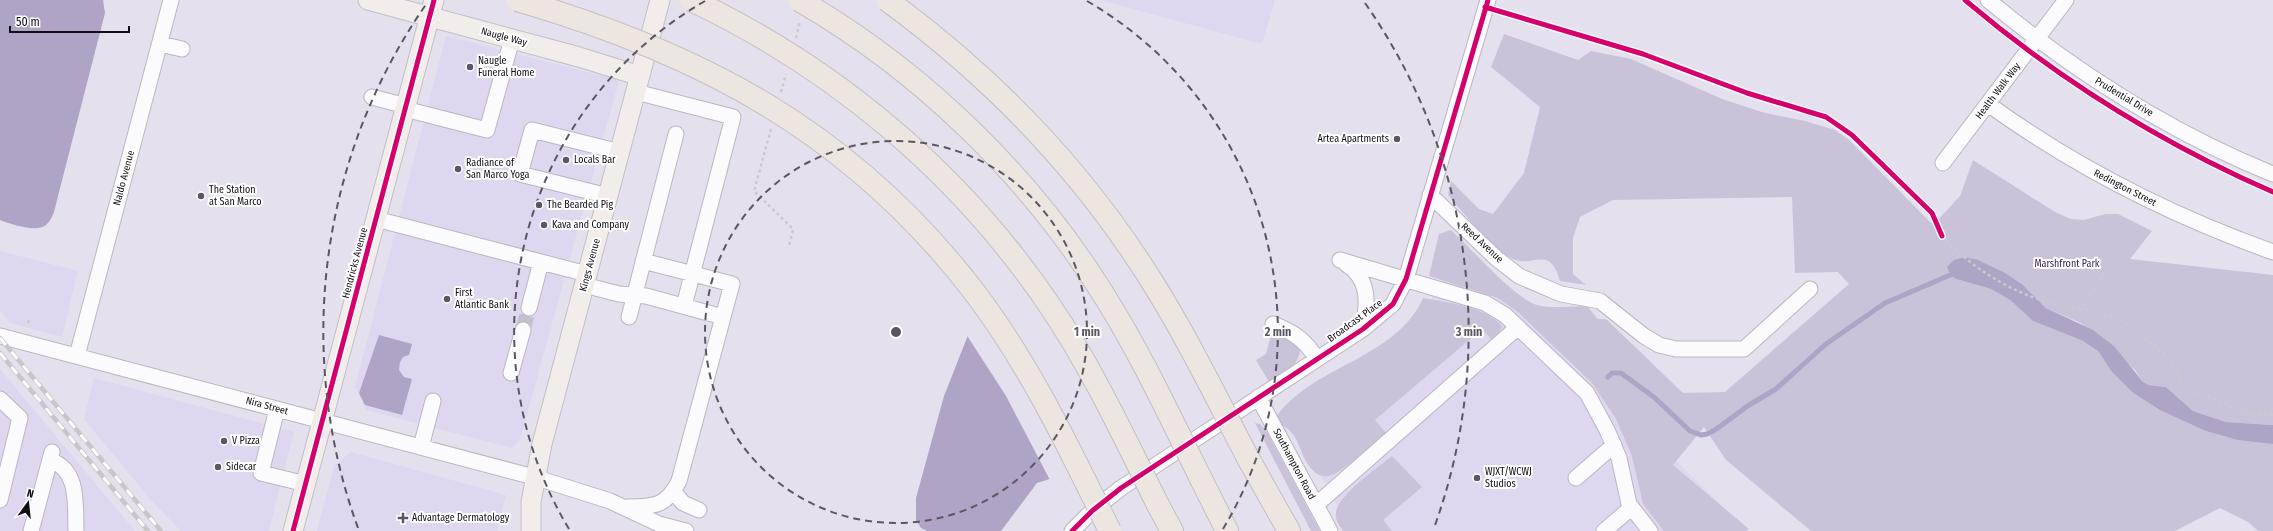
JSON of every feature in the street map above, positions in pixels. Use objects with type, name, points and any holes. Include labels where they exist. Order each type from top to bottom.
[{"type":"highway","points":[[517,0],[633,38],[713,74],[761,100],[810,133],[877,187],[936,246],[989,314],[1040,394],[1110,531]]},
{"type":"highway","points":[[690,0],[761,36],[833,82],[900,135],[962,195],[1018,261],[1065,330],[1108,405],[1172,531]]},
{"type":"highway","points":[[799,0],[870,47],[914,81],[978,139],[1037,203],[1088,270],[1118,318],[1147,370],[1227,531]]},
{"type":"highway","points":[[887,0],[950,48],[994,87],[1035,130],[1090,193],[1135,256],[1167,306],[1248,458],[1289,531]]},
{"type":"main road","name":"Naugle Way","points":[[368,0],[431,8],[512,40],[585,59],[638,84]]},
{"type":"main road","name":"Kings Avenue","points":[[531,531],[531,502],[534,477],[660,0]]},
{"type":"main road","name":"Hendricks Avenue","points":[[293,531],[431,8]]},
{"type":"street","name":"Naldo Avenue","points":[[77,356],[171,0]]},
{"type":"street","name":"Broadcast Place","points":[[1072,531],[1092,511],[1121,488],[1363,329],[1393,304],[1406,280],[1488,0]]},
{"type":"street","name":"Prudential Drive","points":[[1988,0],[2037,39],[2087,74],[2147,112],[2199,140],[2273,174]]},
{"type":"street","name":"Health Walk Way","points":[[1943,163],[2066,0]]},
{"type":"street","points":[[372,97],[487,130],[512,40]]},
{"type":"street","points":[[160,44],[182,49]]},
{"type":"street","points":[[638,84],[733,117],[684,306]]},
{"type":"street","name":"Redington Street","points":[[1988,104],[2053,148],[2132,192],[2213,230],[2273,252]]},
{"type":"street","points":[[608,196],[520,174],[532,130],[620,152]]},
{"type":"street","points":[[629,316],[676,134]]},
{"type":"street","name":"Reed Avenue","points":[[1430,194],[1496,258],[1519,276],[1538,286],[1561,294],[1600,301],[1651,341],[1676,349],[1744,349],[1810,289]]},
{"type":"street","points":[[376,219],[541,262],[619,294],[646,296],[723,317]]},
{"type":"street","points":[[1363,329],[1366,306],[1365,287],[1357,272],[1340,260],[1493,306],[1582,386],[1601,418],[1614,445],[1631,508],[1650,531]]},
{"type":"street","points":[[623,507],[653,507],[666,500],[674,492],[732,284],[643,261]]},
{"type":"street","points":[[529,308],[541,262]]},
{"type":"street","points":[[1273,324],[1299,336],[1306,342],[1317,359]]},
{"type":"street","points":[[1316,504],[1518,327]]},
{"type":"street","points":[[511,373],[523,330]]},
{"type":"street","name":"Nira Street","points":[[0,336],[534,477],[610,501],[659,524],[686,531]]},
{"type":"street","name":"Southampton Road","points":[[1258,397],[1330,531]]},
{"type":"street","points":[[0,399],[20,418],[0,500]]},
{"type":"street","points":[[421,447],[433,401]]},
{"type":"street","points":[[277,409],[261,473],[306,484]]},
{"type":"street","points":[[1576,478],[1614,445]]},
{"type":"street","points":[[31,531],[51,456],[62,466],[71,480],[75,495],[76,531]]},
{"type":"street","points":[[674,492],[683,503],[699,510]]},
{"type":"street","points":[[1604,531],[1631,508]]},
{"type":"path","points":[[1940,230],[1942,236],[1959,254],[2017,292],[2061,306],[2081,309],[2121,319],[2169,358],[2184,387],[2252,415],[2273,415]]},
{"type":"path","points":[[2081,309],[2104,274]]},
{"type":"path","points":[[28,324],[30,320]]},
{"type":"shaded area","points":[[0,0],[103,0],[105,13],[55,207],[50,220],[42,227],[23,227],[0,220]]},
{"type":"shaded area","points":[[1100,0],[1275,0],[1262,44]]},
{"type":"shaded area","points":[[446,36],[619,80],[520,440],[512,448],[366,410],[355,387]]},
{"type":"shaded area","points":[[1462,249],[1747,531],[1352,531],[1306,451],[1418,322]]},
{"type":"shaded area","points":[[0,251],[78,271],[62,337],[10,323],[0,310]]},
{"type":"shaded area","points":[[1965,257],[1978,260],[2005,273],[2023,285],[2046,308],[2093,330],[2114,346],[2143,382],[2148,385],[2166,387],[2193,411],[2226,422],[2273,425],[2273,444],[2238,440],[2206,431],[2160,410],[2132,392],[2111,371],[2099,352],[2083,341],[2033,321],[2010,300],[1991,289],[1956,279],[1950,274],[1947,267],[1954,260]]},
{"type":"shaded area","points":[[972,325],[1056,477],[1037,483],[1001,531],[927,531],[921,528],[916,520],[916,498],[944,396]]},
{"type":"shaded area","points":[[379,335],[412,344],[409,355],[403,357],[400,362],[399,370],[404,377],[412,379],[402,415],[365,405],[359,393]]},
{"type":"shaded area","points":[[0,369],[135,531],[0,531]]},
{"type":"shaded area","points":[[94,378],[294,432],[269,531],[181,531],[151,500],[84,419]]},
{"type":"shaded area","points":[[351,452],[506,495],[497,531],[317,531],[334,466]]},
{"type":"green space","name":"Marshfront Park","points":[[1504,34],[1578,60],[1591,51],[1631,59],[1722,99],[1765,113],[1805,121],[1835,130],[1849,140],[1930,222],[1935,223],[1960,196],[1973,160],[2055,212],[2071,219],[2084,220],[2105,214],[2118,214],[2152,231],[2130,259],[2273,275],[2273,425],[2226,422],[2193,411],[2166,387],[2147,385],[2143,382],[2135,370],[2081,323],[2046,308],[2023,285],[1956,279],[1991,289],[2010,300],[2033,321],[2083,341],[2099,352],[2111,371],[2132,392],[2273,444],[2273,531],[2258,531],[2248,522],[2220,508],[2175,531],[1811,531],[1726,460],[1704,427],[1673,465],[1749,529],[1746,531],[1664,531],[1643,504],[1632,456],[1615,417],[1592,383],[1518,312],[1498,298],[1429,276],[1439,234],[1451,230],[1493,272],[1528,301],[1537,305],[1549,307],[1587,306],[1598,319],[1606,319],[1683,393],[1725,392],[1849,284],[1838,272],[1795,273],[1792,197],[1613,200],[1580,217],[1573,238],[1573,274],[1586,285],[1560,281],[1556,269],[1551,263],[1545,260],[1525,261],[1509,257],[1477,228],[1448,195],[1451,181],[1479,209],[1493,214],[1524,173],[1540,107],[1491,67]]},
{"type":"green space","points":[[1423,298],[1466,306],[1487,314],[1502,326],[1499,334],[1492,340],[1482,329],[1375,420],[1386,433],[1367,450],[1335,474],[1329,476],[1319,475],[1311,469],[1307,463],[1297,441],[1292,434],[1274,420],[1290,402],[1309,386],[1373,349],[1393,335],[1410,319]]},
{"type":"green space","points":[[1272,330],[1276,330],[1300,347],[1300,354],[1298,359],[1290,368],[1269,382],[1256,360],[1266,354]]},
{"type":"green space","points":[[1255,423],[1260,424],[1267,432],[1320,531],[1311,531]]},
{"type":"green space","points":[[1392,456],[1422,487],[1383,520],[1392,531],[1343,531],[1336,519],[1337,509],[1341,501],[1357,484]]},
{"type":"pier","points":[[978,321],[989,322],[1069,463],[1065,472],[1057,478],[1050,480],[1006,396],[966,334],[970,324]]},
{"type":"waterway","points":[[1608,377],[1612,373],[1621,373],[1655,398],[1690,431],[1701,435],[1707,434],[1715,430],[1749,405],[1776,389],[1826,344],[1885,303],[1955,273]]},
{"type":"tunnel","points":[[523,330],[529,308]]},
{"type":"railway","points":[[0,338],[161,531]]},
{"type":"railway","points":[[0,353],[148,531]]},
{"type":"cycle path","points":[[293,531],[434,0]]},
{"type":"cycle path","points":[[1072,531],[1092,511],[1121,488],[1363,329],[1393,304],[1406,279],[1488,0]]},
{"type":"cycle path","points":[[1965,0],[2000,29],[2074,83],[2112,107],[2151,131],[2231,173],[2273,192]]},
{"type":"cycle path","points":[[1485,7],[1643,54],[1747,93],[1826,117],[1852,135],[1932,213],[1942,236]]},
{"type":"place","name":"Naugle Funeral Home","points":[[470,67]]},
{"type":"place","name":"Artea Apartments","points":[[1397,139]]},
{"type":"place","name":"Locals Bar","points":[[566,160]]},
{"type":"place","name":"Radiance of San Marco Yoga","points":[[458,169]]},
{"type":"place","name":"The Station at San Marco","points":[[201,196]]},
{"type":"place","name":"The Bearded Pig","points":[[539,205]]},
{"type":"place","name":"Kava and Company","points":[[544,225]]},
{"type":"place","name":"First Atlantic Bank","points":[[447,299]]},
{"type":"place","name":"V Pizza","points":[[224,441]]},
{"type":"place","name":"Sidecar","points":[[218,467]]},
{"type":"place","name":"WJXT/WCWJ Studios","points":[[1477,478]]},
{"type":"place","name":"Advantage Dermatology","points":[[403,518]]}]
